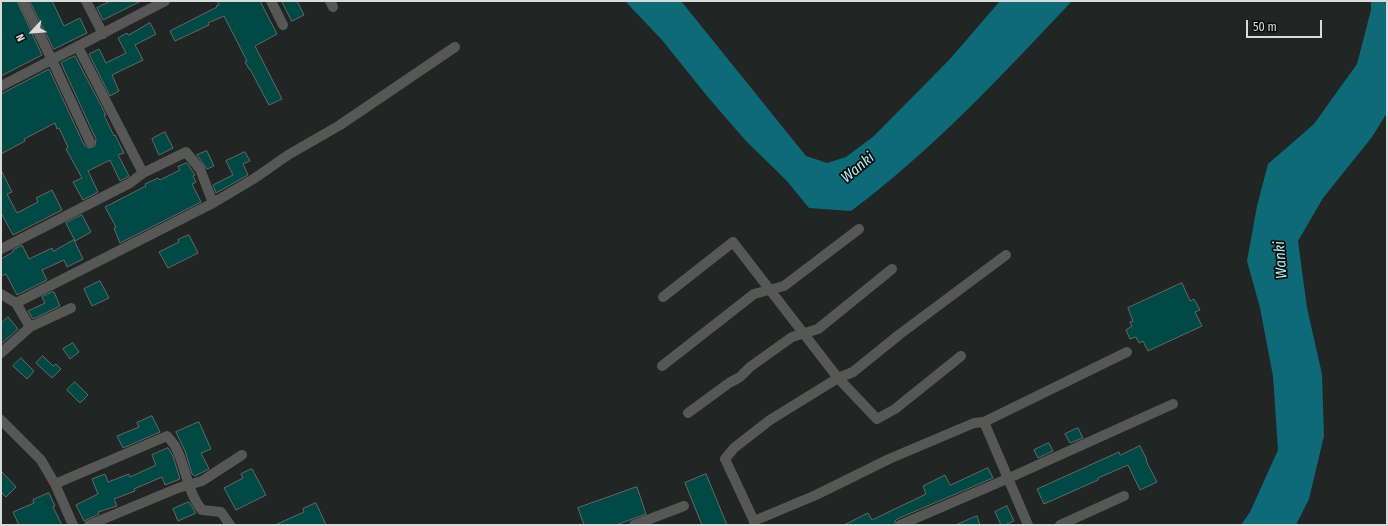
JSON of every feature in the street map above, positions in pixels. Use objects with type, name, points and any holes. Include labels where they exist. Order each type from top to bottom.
[{"type":"street","points":[[23,1],[90,142]]},
{"type":"street","points":[[86,1],[103,34]]},
{"type":"street","points":[[1,86],[103,34],[150,5],[165,1]]},
{"type":"street","points":[[271,1],[283,26]]},
{"type":"street","points":[[78,47],[143,173]]},
{"type":"street","points":[[16,303],[213,203],[255,178],[288,155],[340,125],[455,47]]},
{"type":"street","points":[[1,249],[130,183],[143,173],[186,152],[200,169],[213,203]]},
{"type":"street","points":[[662,366],[754,294],[784,286],[859,229]]},
{"type":"street","points":[[664,297],[733,242],[838,378],[877,419],[895,409],[961,356]]},
{"type":"street","points":[[1006,255],[900,334],[853,372],[838,378],[770,420],[734,448],[726,459],[754,523],[816,495],[889,459],[974,423],[984,422],[1127,352]]},
{"type":"street","points":[[688,413],[740,377],[750,367],[792,337],[818,329],[892,269]]},
{"type":"street","points":[[1,294],[16,303],[30,327]]},
{"type":"street","points":[[1,353],[30,327],[71,308]]},
{"type":"street","points":[[900,525],[1173,404]]},
{"type":"street","points":[[1,421],[41,460],[55,484],[73,525]]},
{"type":"street","points":[[984,422],[1028,525]]},
{"type":"street","points":[[55,484],[167,436],[175,446],[198,505],[202,510],[221,512],[230,525]]},
{"type":"street","points":[[89,525],[178,488],[202,481],[242,455]]},
{"type":"street","points":[[1060,525],[1124,496]]},
{"type":"street","points":[[634,525],[684,506]]},
{"type":"water","name":"Wanki","points":[[625,1],[681,1],[806,156],[827,163],[846,157],[874,136],[950,59],[1000,1],[1072,1],[993,84],[939,137],[910,163],[851,211],[809,208],[786,180],[746,141],[707,96],[662,40]]},
{"type":"water","name":"Wanki","points":[[1371,1],[1387,1],[1387,113],[1372,137],[1323,198],[1298,241],[1307,308],[1322,374],[1324,436],[1309,499],[1296,525],[1241,525],[1250,512],[1278,450],[1273,376],[1260,308],[1247,261],[1257,206],[1268,164],[1314,124],[1357,64],[1371,10]]},
{"type":"building","points":[[1,1],[17,1],[42,55],[1,76]]},
{"type":"building","points":[[30,1],[52,1],[64,26],[80,18],[87,33],[54,49]]},
{"type":"building","points":[[111,1],[141,1],[103,20],[97,8]]},
{"type":"building","points":[[217,1],[260,1],[277,34],[255,46],[282,99],[269,105],[245,62],[247,61],[224,16],[175,41],[170,31],[217,7],[216,6],[219,5]]},
{"type":"building","points":[[282,1],[297,1],[304,15],[292,21]]},
{"type":"building","points":[[150,23],[156,34],[135,45],[143,60],[112,75],[119,91],[110,96],[89,54],[99,49],[106,63],[126,53],[118,38],[127,33],[128,35]]},
{"type":"building","points":[[75,56],[106,115],[104,115],[114,136],[115,135],[124,153],[118,155],[129,176],[120,181],[110,160],[88,171],[98,192],[83,200],[73,182],[82,178],[66,149],[68,147],[55,123],[24,139],[25,141],[1,154],[1,94],[49,69],[84,145],[89,148],[95,146],[96,139],[61,63]]},
{"type":"building","points":[[165,132],[173,148],[159,155],[152,139]]},
{"type":"building","points":[[207,151],[214,166],[207,169],[197,155]]},
{"type":"building","points":[[245,152],[250,161],[243,164],[248,175],[216,193],[213,185],[233,175],[226,161]]},
{"type":"building","points":[[187,163],[195,175],[193,176],[196,182],[192,184],[201,202],[120,243],[114,228],[116,227],[105,207],[146,186],[145,184],[158,178],[160,180],[180,170],[178,167]]},
{"type":"building","points":[[1,170],[12,192],[7,194],[17,213],[38,202],[36,198],[52,190],[62,210],[13,235],[1,213]]},
{"type":"building","points":[[82,215],[91,232],[75,241],[66,223]]},
{"type":"building","points":[[189,235],[198,253],[168,268],[159,252]]},
{"type":"building","points":[[74,240],[83,259],[67,267],[64,260],[42,270],[47,280],[17,295],[6,274],[1,276],[1,259],[22,245],[29,259],[52,248],[53,251]]},
{"type":"building","points":[[100,281],[109,298],[92,306],[84,289]]},
{"type":"building","points":[[1182,283],[1190,301],[1194,299],[1200,310],[1195,312],[1202,326],[1148,351],[1143,341],[1139,343],[1136,337],[1130,339],[1126,330],[1132,326],[1130,322],[1133,321],[1128,308]]},
{"type":"building","points":[[54,292],[60,306],[33,319],[28,311],[45,303],[42,297]]},
{"type":"building","points":[[8,317],[18,329],[1,344],[1,324]]},
{"type":"building","points":[[73,343],[79,352],[70,359],[63,349]]},
{"type":"building","points":[[43,356],[53,366],[56,364],[61,369],[52,378],[36,363]]},
{"type":"building","points":[[21,358],[34,371],[27,379],[13,366]]},
{"type":"building","points":[[75,382],[88,395],[80,403],[67,390]]},
{"type":"building","points":[[152,416],[160,432],[123,448],[117,436],[139,427],[137,423]]},
{"type":"building","points":[[199,422],[211,449],[201,453],[209,469],[195,476],[192,474],[185,451],[176,432]]},
{"type":"building","points":[[1078,428],[1083,438],[1070,443],[1065,434]]},
{"type":"building","points":[[1049,443],[1053,451],[1038,458],[1034,450]]},
{"type":"building","points":[[1140,446],[1157,482],[1140,490],[1128,465],[1044,504],[1037,489],[1119,452],[1120,455]]},
{"type":"building","points":[[168,448],[173,456],[180,479],[165,485],[162,477],[134,489],[135,491],[114,499],[117,506],[98,512],[99,514],[84,521],[76,505],[98,494],[92,479],[105,474],[108,482],[129,474],[130,477],[156,465],[152,455]]},
{"type":"building","points":[[988,468],[993,478],[897,519],[894,525],[844,525],[868,513],[872,520],[926,494],[923,486],[945,475],[950,485]]},
{"type":"building","points":[[252,469],[266,495],[236,510],[224,488],[243,478],[241,474]]},
{"type":"building","points":[[1,471],[16,487],[6,497],[1,492]]},
{"type":"building","points":[[706,474],[727,525],[702,525],[685,483]]},
{"type":"building","points":[[637,487],[646,514],[616,525],[584,525],[578,508]]},
{"type":"building","points":[[49,493],[55,506],[53,507],[62,525],[19,525],[13,512],[34,503],[33,500]]},
{"type":"building","points":[[189,502],[196,513],[178,521],[173,509]]},
{"type":"building","points":[[316,503],[326,525],[275,525],[304,512],[303,509]]},
{"type":"building","points":[[1007,506],[1014,521],[1001,525],[995,512]]},
{"type":"building","points":[[977,516],[980,525],[956,525]]}]
